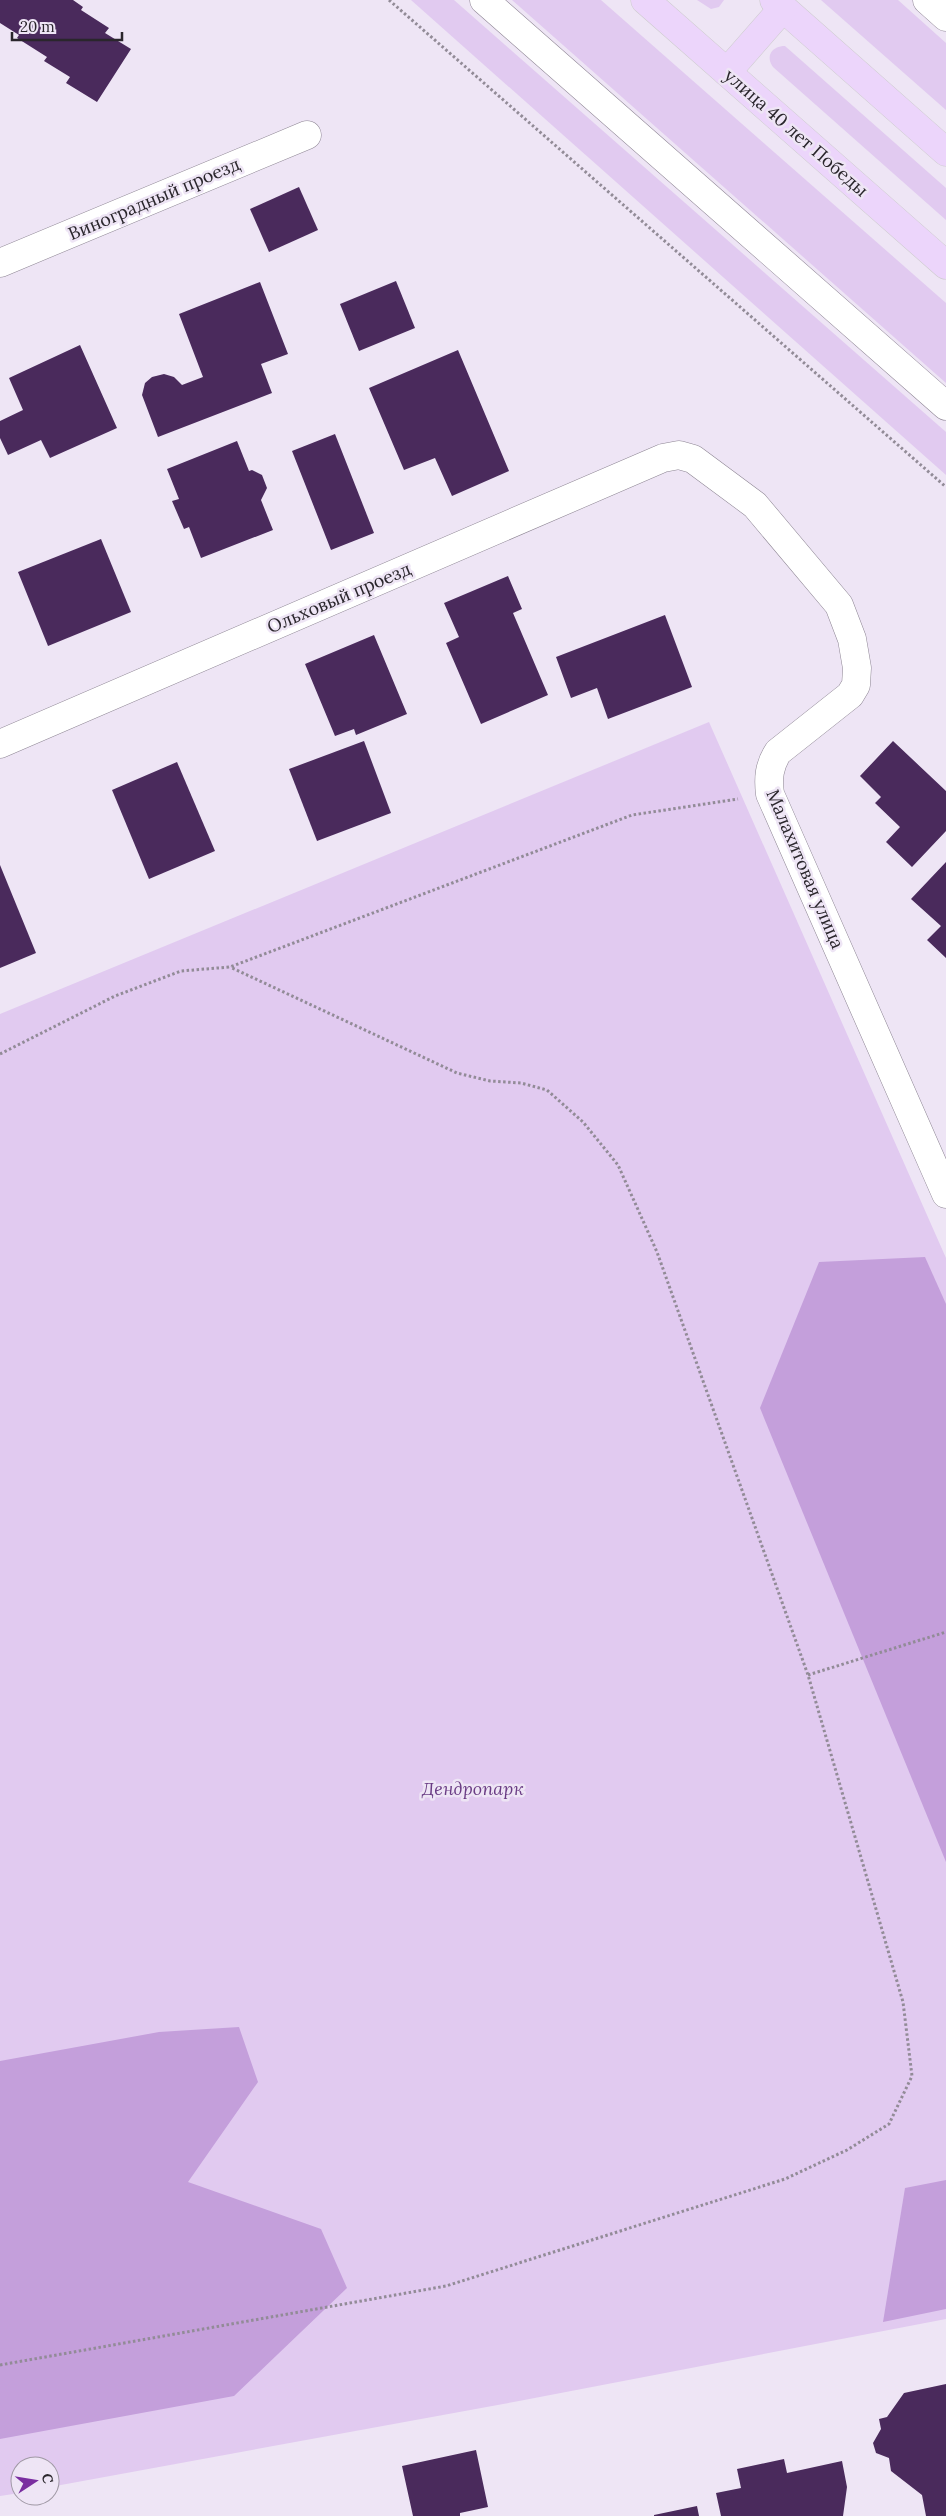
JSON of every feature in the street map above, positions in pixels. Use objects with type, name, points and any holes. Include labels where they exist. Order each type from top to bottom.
[{"type":"main road","name":"улица 40 лет Победы","points":[[645,0],[946,265]]},
{"type":"main road","points":[[726,72],[778,4],[946,152]]},
{"type":"street","points":[[484,0],[946,406]]},
{"type":"street","points":[[927,0],[946,17]]},
{"type":"street","name":"Виноградный проезд","points":[[0,263],[307,135]]},
{"type":"street","name":"Ольховый проезд","points":[[0,744],[663,458],[679,456]]},
{"type":"street","name":"Малахитовая улица","points":[[679,456],[693,459],[755,505],[839,605],[852,639],[857,668],[853,690],[850,695],[778,752],[772,762],[768,778],[770,794],[946,1194]]},
{"type":"path","points":[[389,0],[946,487]]},
{"type":"path","points":[[0,1054],[115,996],[173,974],[181,971],[230,967],[632,815],[770,794]]},
{"type":"path","points":[[0,2365],[446,2286],[785,2178],[847,2150],[889,2124],[912,2076],[903,2002],[808,1675],[656,1252],[618,1165],[583,1122],[547,1090],[521,1083],[490,1081],[457,1073],[230,967]]},
{"type":"path","points":[[808,1675],[946,1632]]},
{"type":"green space","points":[[411,0],[454,0],[946,432],[946,475]]},
{"type":"green space","points":[[512,0],[601,0],[946,303],[946,383]]},
{"type":"green space","points":[[697,0],[724,0],[719,7],[711,9]]},
{"type":"green space","points":[[821,0],[898,0],[946,43],[946,110]]},
{"type":"green space","points":[[780,46],[785,46],[946,188],[946,220],[773,67],[770,59],[771,52]]},
{"type":"green space","name":"Дендропарк","points":[[709,722],[946,1258],[946,2319],[519,2401],[60,2485],[60,2456],[10,2456],[10,2494],[0,2496],[0,1014]]},
{"type":"shaded area","points":[[925,1257],[946,1304],[946,1862],[760,1408],[819,1262]]},
{"type":"shaded area","points":[[239,2027],[258,2082],[188,2182],[321,2229],[347,2288],[234,2396],[0,2439],[0,2061],[159,2032]]},
{"type":"shaded area","points":[[946,2180],[946,2309],[883,2322],[905,2188]]},
{"type":"building","points":[[0,0],[73,0],[83,7],[81,10],[109,28],[105,33],[131,49],[97,102],[66,83],[70,77],[44,61],[47,57],[17,38],[19,35],[0,23]]},
{"type":"building","points":[[299,187],[318,230],[269,252],[250,209]]},
{"type":"building","points":[[396,281],[415,328],[359,351],[340,304]]},
{"type":"building","points":[[260,282],[288,354],[261,364],[272,393],[158,437],[142,395],[145,383],[152,377],[164,374],[174,377],[182,385],[203,377],[179,314]]},
{"type":"building","points":[[80,345],[117,428],[50,458],[41,440],[8,455],[0,438],[0,421],[23,410],[9,378]]},
{"type":"building","points":[[458,350],[509,471],[452,496],[435,458],[404,470],[369,388]]},
{"type":"building","points":[[335,434],[374,533],[331,550],[292,451]]},
{"type":"building","points":[[237,441],[249,471],[252,470],[262,475],[267,488],[261,500],[273,530],[201,558],[189,527],[184,529],[172,501],[179,499],[167,469]]},
{"type":"building","points":[[101,539],[131,612],[48,646],[18,572]]},
{"type":"building","points":[[508,576],[522,609],[513,613],[548,695],[481,724],[446,643],[459,637],[444,603]]},
{"type":"building","points":[[665,615],[692,687],[608,719],[597,688],[571,698],[556,657]]},
{"type":"building","points":[[374,635],[407,714],[356,735],[354,729],[335,736],[305,664]]},
{"type":"building","points":[[364,741],[391,813],[317,841],[289,769]]},
{"type":"building","points":[[893,741],[946,791],[946,831],[912,867],[886,842],[900,827],[875,803],[881,797],[860,776]]},
{"type":"building","points":[[177,762],[215,851],[149,879],[112,790]]},
{"type":"building","points":[[946,862],[946,958],[927,940],[941,926],[911,899]]},
{"type":"building","points":[[0,865],[36,953],[0,968]]},
{"type":"building","points":[[946,2384],[946,2516],[926,2516],[922,2495],[891,2471],[889,2458],[876,2453],[873,2443],[881,2429],[879,2419],[887,2417],[904,2393]]},
{"type":"building","points":[[476,2450],[488,2507],[460,2513],[460,2516],[413,2516],[402,2466]]},
{"type":"building","points":[[784,2459],[787,2473],[842,2461],[847,2487],[843,2516],[721,2516],[716,2493],[741,2488],[737,2469]]},
{"type":"building","points":[[697,2506],[699,2516],[654,2516],[654,2515]]}]
